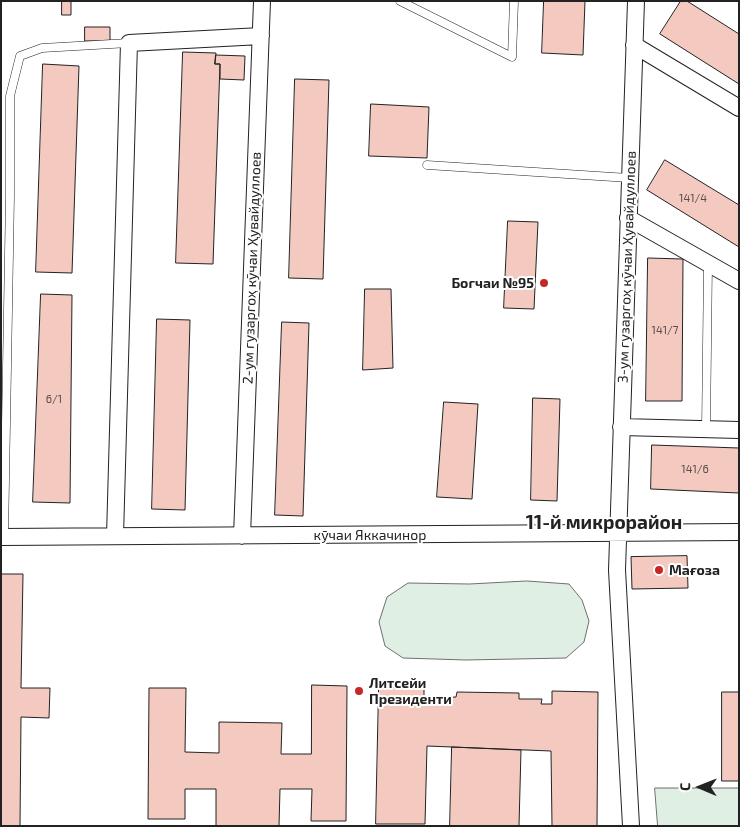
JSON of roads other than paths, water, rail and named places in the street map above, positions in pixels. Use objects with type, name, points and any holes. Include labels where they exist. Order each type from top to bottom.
[{"type":"street","name":"2-ум гузаргоҳ кӯчаи Ҳувайдуллоев","points":[[242,536],[262,1]]},
{"type":"street","name":"3-ум гузаргоҳ кӯчаи Ҳувайдуллоев","points":[[631,826],[617,570],[636,1]]},
{"type":"street","points":[[114,536],[129,43],[261,36]]},
{"type":"street","points":[[634,45],[739,108]]},
{"type":"street","points":[[628,218],[739,281]]},
{"type":"street","points":[[622,427],[739,430]]},
{"type":"street","name":"кӯчаи Яккачинор","points":[[3,537],[739,532]]},
{"type":"lane","points":[[400,1],[512,57],[514,1]]},
{"type":"lane","points":[[3,537],[10,196],[10,96],[20,56],[42,48],[129,43]]},
{"type":"lane","points":[[427,166],[629,178]]},
{"type":"lane","points":[[706,429],[708,264]]},
{"type":"place","name":"Богчаи №95","points":[[544,283]]},
{"type":"place","name":"Мағоза","points":[[659,570]]},
{"type":"place","name":"Литсейи Президенти","points":[[359,691]]},
{"type":"district","name":"11-й микрорайон","points":[[604,523]]}]
